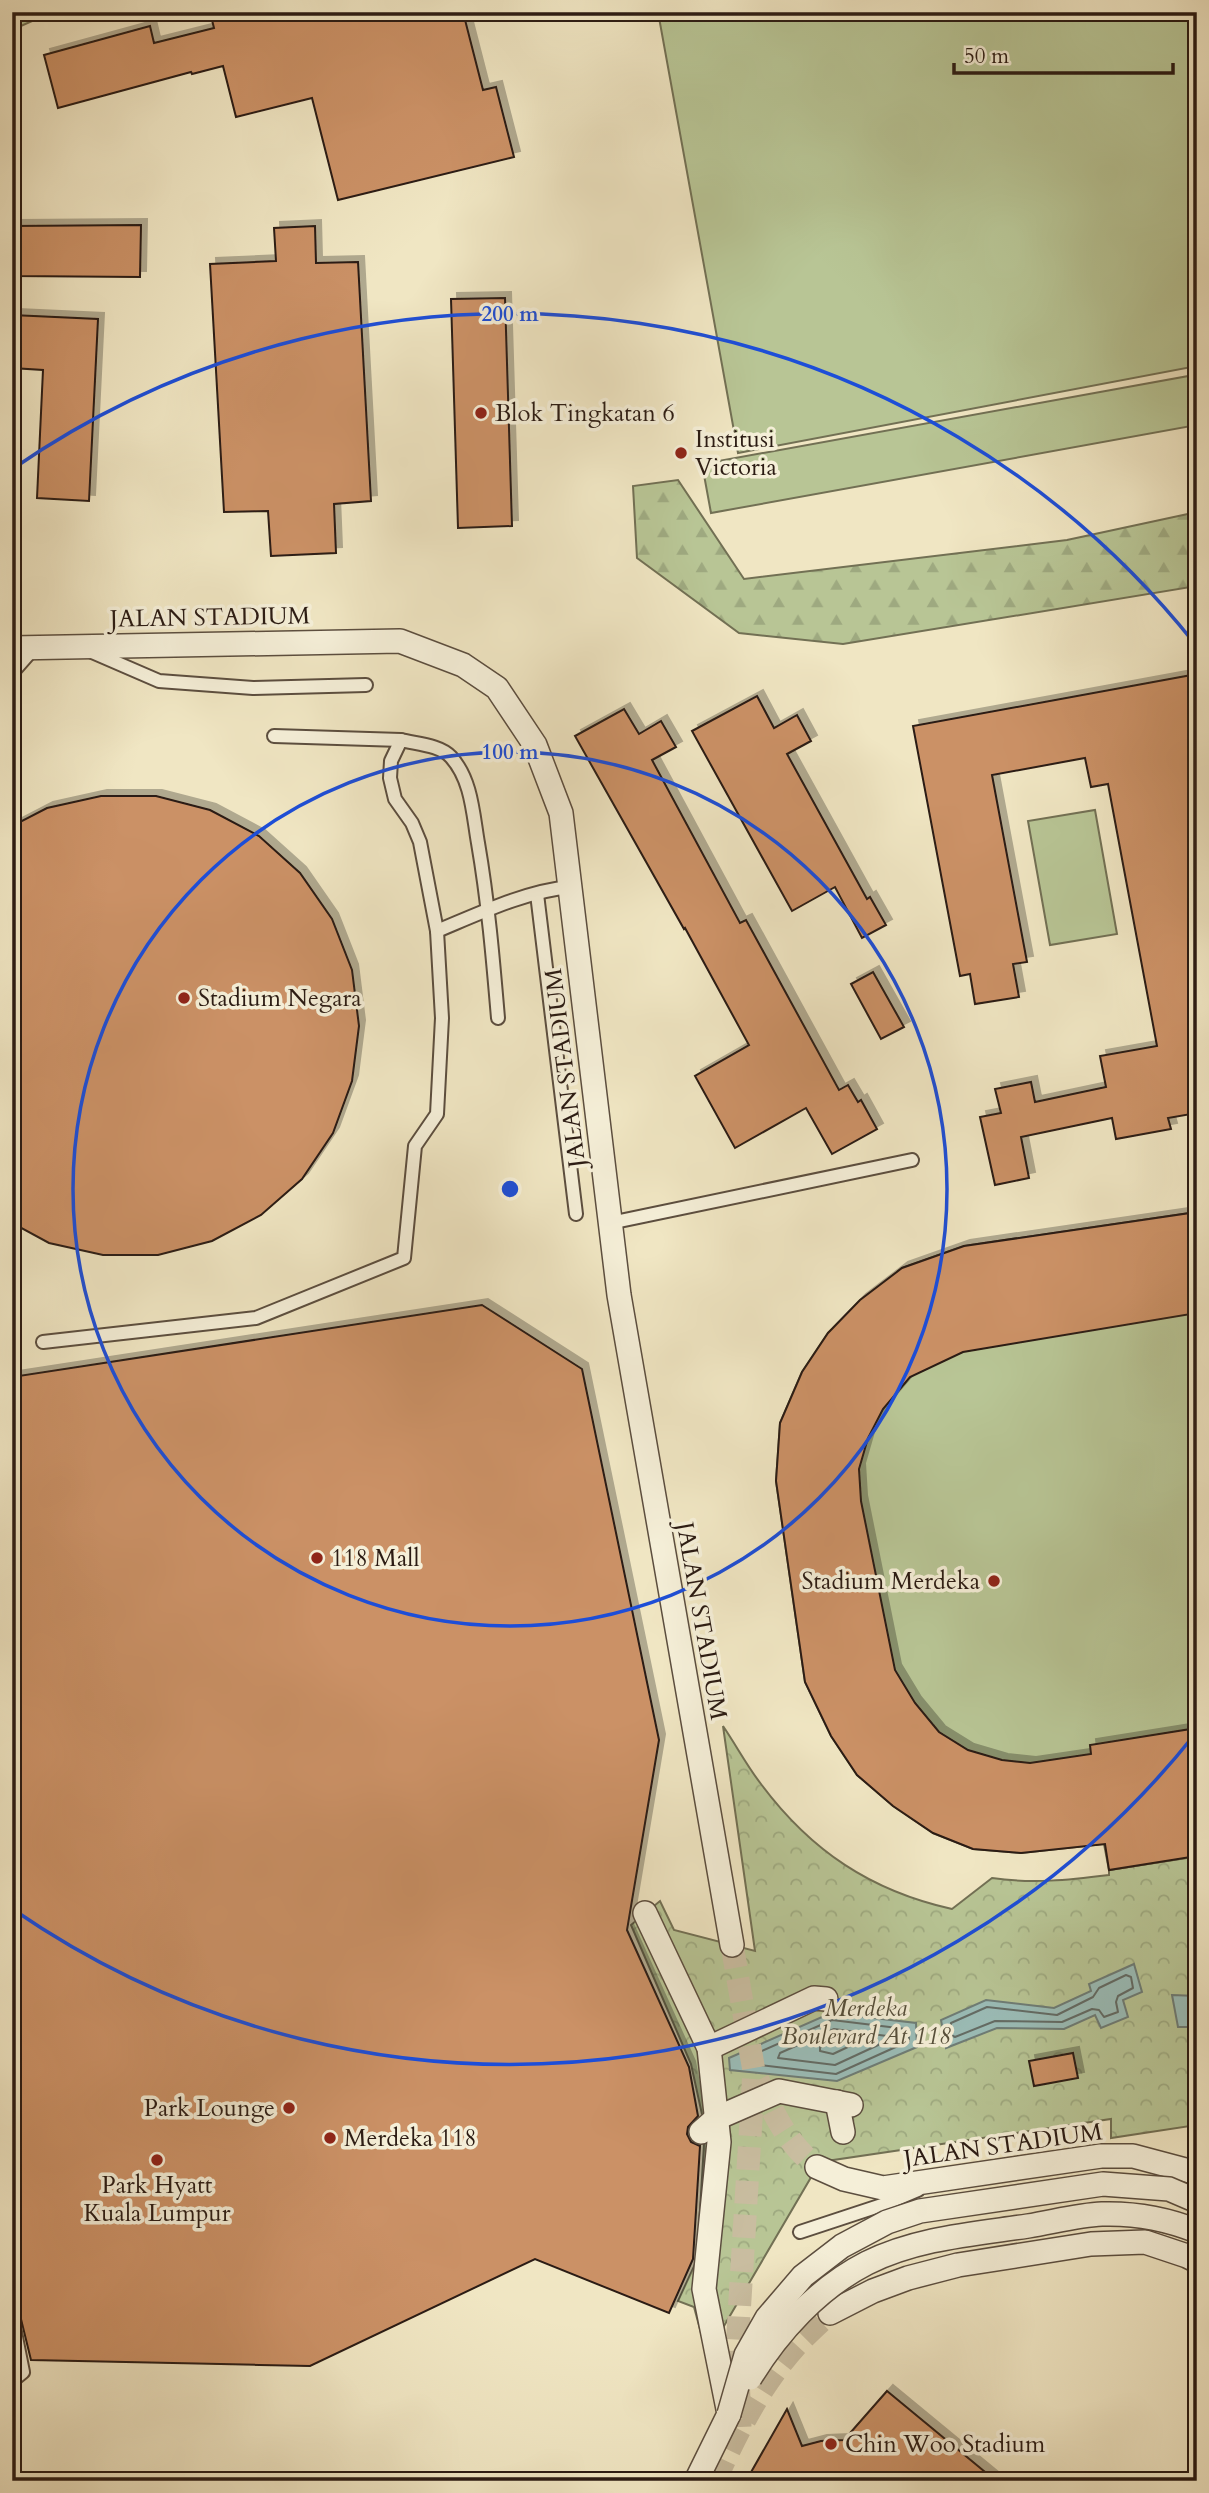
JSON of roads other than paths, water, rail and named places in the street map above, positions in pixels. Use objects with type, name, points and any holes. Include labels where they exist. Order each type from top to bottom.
[{"type":"street","name":"JALAN STADIUM","points":[[23,648],[400,641],[463,665],[497,688],[535,745],[561,813],[622,1309],[732,1945]]},
{"type":"street","points":[[645,1913],[709,2048],[709,2125],[719,2142],[704,2289],[729,2414]]},
{"type":"street","points":[[709,2048],[771,2009],[814,1998],[826,1999]]},
{"type":"street","points":[[709,2125],[779,2091],[844,2104],[843,2132]]},
{"type":"street","name":"JALAN STADIUM","points":[[817,2167],[844,2179],[883,2188],[1101,2156],[1133,2156],[1197,2173]]},
{"type":"street","points":[[729,2414],[746,2355],[766,2318],[803,2276],[842,2246],[887,2222],[920,2211],[1103,2184],[1169,2189],[1197,2201]]},
{"type":"street","points":[[696,2481],[729,2414],[763,2357],[788,2325],[826,2290],[868,2263],[929,2241],[1102,2214],[1148,2216],[1197,2231]]},
{"type":"street","points":[[830,2313],[873,2291],[920,2275],[958,2265],[1091,2244],[1145,2242],[1197,2261]]},
{"type":"lane","points":[[75,645],[159,681],[253,688],[366,685]]},
{"type":"lane","points":[[12,673],[23,648]]},
{"type":"lane","points":[[274,736],[401,740],[443,750],[452,758],[471,797],[489,909],[498,1018]]},
{"type":"lane","points":[[43,1342],[256,1318],[404,1258],[415,1146],[437,1114],[442,1017],[438,931],[420,842],[412,823],[395,800],[390,778],[391,761],[401,740]]},
{"type":"lane","points":[[438,931],[489,909],[551,888],[569,887]]},
{"type":"lane","points":[[537,894],[576,1214]]},
{"type":"lane","points":[[610,1223],[912,1160]]},
{"type":"lane","points":[[800,2232],[886,2204],[940,2180]]},
{"type":"lane","points":[[12,2317],[23,2372],[12,2381]]},
{"type":"water","points":[[1134,1964],[1142,1992],[1123,2000],[1128,2017],[1101,2028],[1095,2015],[1064,2029],[997,2028],[946,2048],[941,2020],[986,2000],[1054,2008],[1091,1991],[1089,1984]]},
{"type":"water","points":[[1172,1995],[1197,1996],[1197,2027],[1178,2027]]},
{"type":"water","points":[[831,2013],[916,2023],[917,2047],[837,2081],[730,2070],[729,2058]]},
{"type":"tunnel","points":[[732,1945],[754,2071],[737,2348],[740,2427]]},
{"type":"tunnel","points":[[758,2080],[789,2138],[817,2167]]},
{"type":"tunnel","points":[[715,2481],[740,2428],[760,2394],[782,2362],[830,2313]]},
{"type":"place","name":"Blok Tingkatan 6","points":[[481,413]]},
{"type":"place","name":"Institusi Victoria","points":[[681,453]]},
{"type":"place","name":"Stadium Negara","points":[[184,998]]},
{"type":"place","name":"118 Mall","points":[[317,1558]]},
{"type":"place","name":"Stadium Merdeka","points":[[994,1581]]},
{"type":"place","name":"Park Lounge","points":[[289,2108]]},
{"type":"place","name":"Merdeka 118","points":[[330,2138]]},
{"type":"place","name":"Park Hyatt Kuala Lumpur","points":[[157,2160]]},
{"type":"place","name":"Chin Woo Stadium","points":[[831,2444]]},
{"type":"park label","name":"Merdeka Boulevard At 118","points":[[866,2022]]}]
